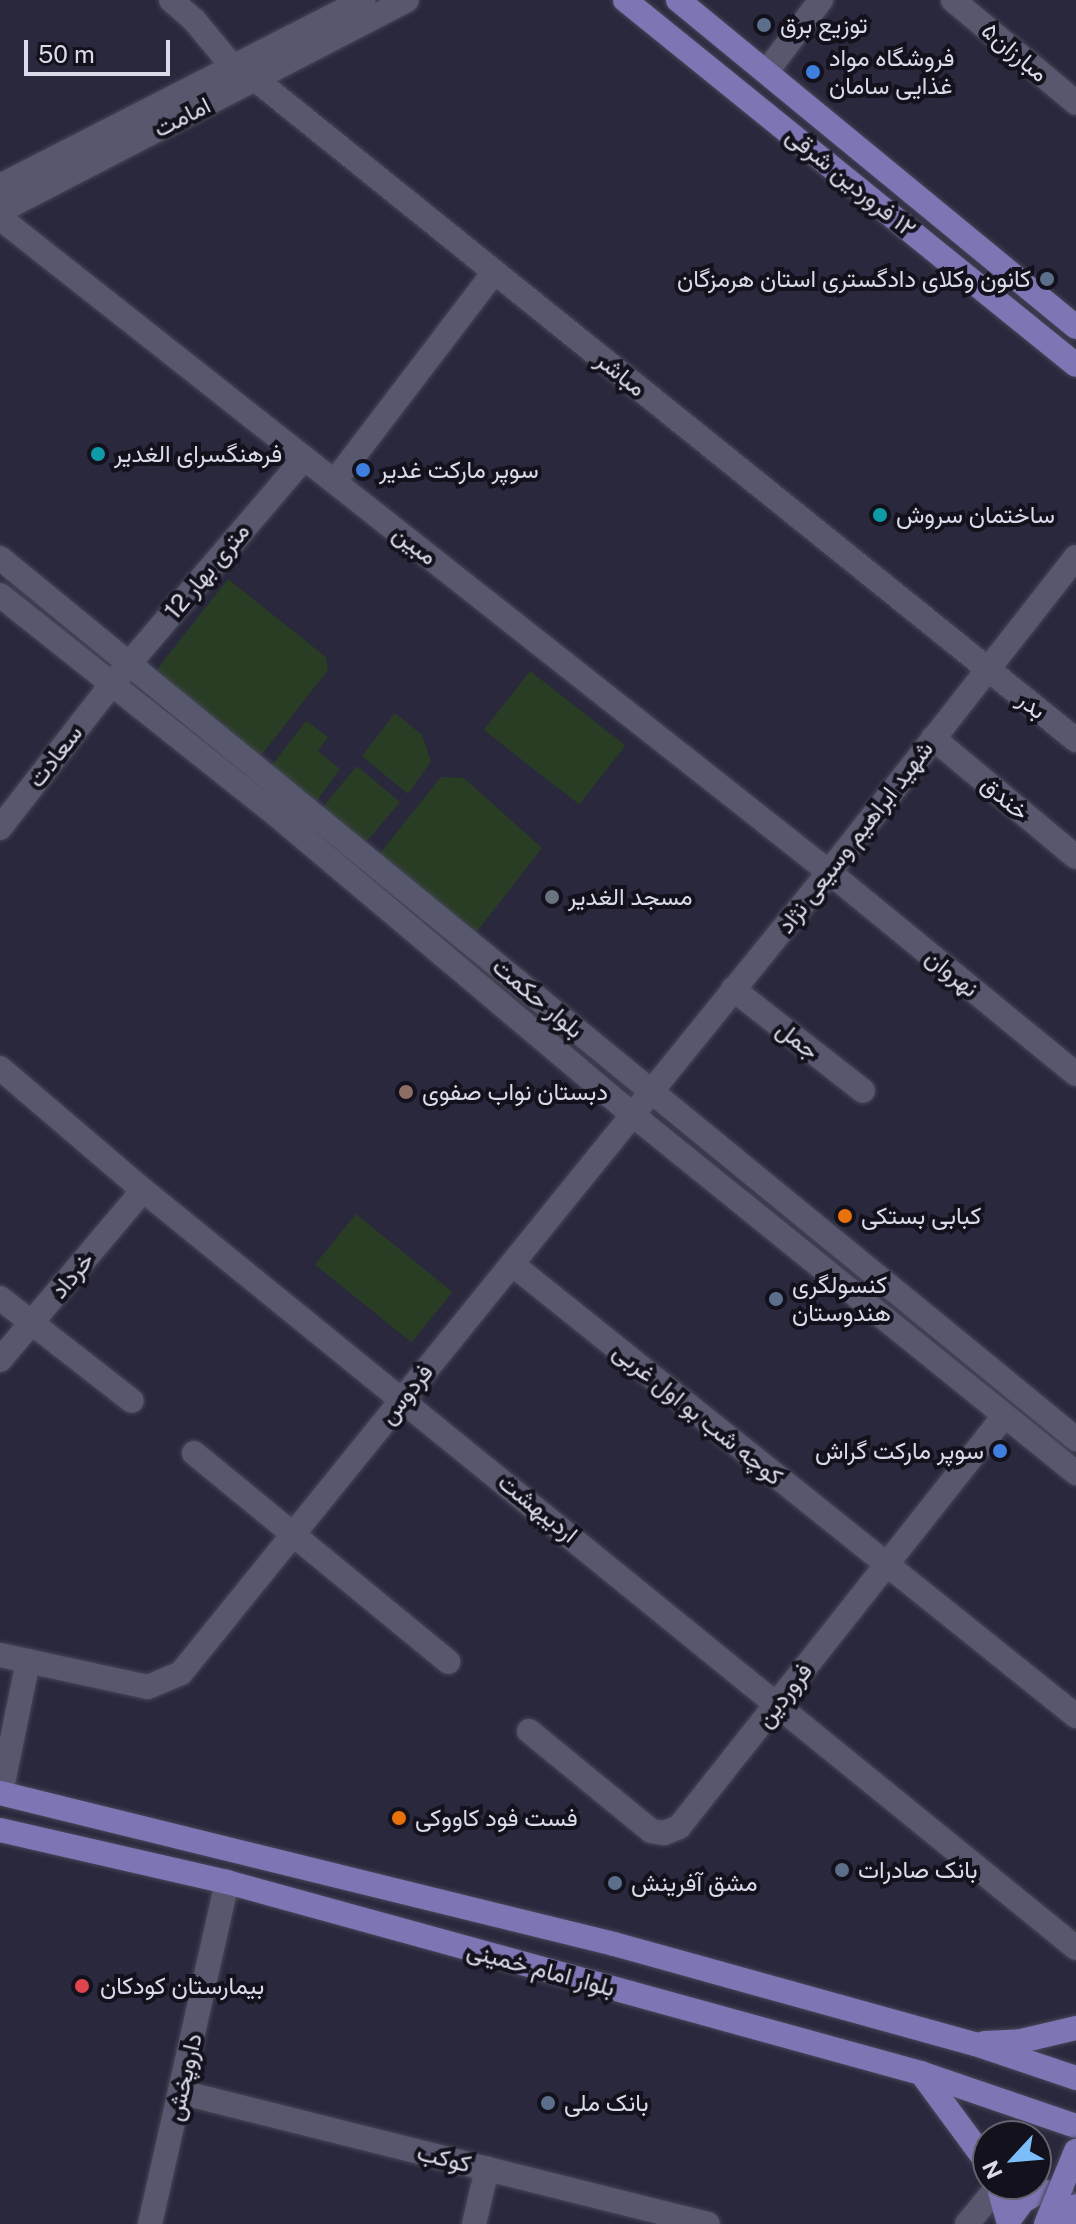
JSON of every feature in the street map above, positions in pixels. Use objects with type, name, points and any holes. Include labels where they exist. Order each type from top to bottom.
[{"type":"main road","name":"١٢ فروردین شرقی","points":[[678,0],[768,70],[1076,327]]},
{"type":"main road","name":"١٢ فروردین شرقی","points":[[634,5],[1076,365]]},
{"type":"main road","name":"بلوار امام خمینی","points":[[0,1793],[614,1944],[975,2044],[1076,2078]]},
{"type":"main road","name":"بلوار امام خمینی","points":[[0,1830],[227,1882],[921,2073],[1076,2126]]},
{"type":"main road","points":[[975,2044],[1021,2041],[1076,2028]]},
{"type":"main road","points":[[921,2073],[972,2145]]},
{"type":"main road","points":[[1046,2224],[1076,2151]]},
{"type":"main road","points":[[1009,2222],[1023,2201],[1040,2191],[1058,2194],[1076,2207],[1069,2224]]},
{"type":"main road","points":[[1002,2200],[1009,2222]]},
{"type":"street","name":"مباشر","points":[[171,0],[244,73],[988,669]]},
{"type":"street","name":"امامت","points":[[0,211],[244,73],[363,0]]},
{"type":"street","name":"امامت","points":[[0,186],[407,0]]},
{"type":"street","points":[[768,70],[821,0]]},
{"type":"street","name":"مبارزان۵","points":[[953,0],[1076,103]]},
{"type":"street","name":"مبین","points":[[0,218],[829,872]]},
{"type":"street","points":[[335,481],[494,272]]},
{"type":"street","name":"12 متری بهار","points":[[111,685],[304,458]]},
{"type":"street","name":"شهید ابراهیم وسیعی نژاد","points":[[633,1115],[829,872],[1076,557]]},
{"type":"street","name":"بلوار حکمت","points":[[0,558],[131,661],[651,1093],[1076,1439]]},
{"type":"street","name":"بلوار حکمت","points":[[0,595],[285,822],[633,1115],[1076,1473]]},
{"type":"street","name":"بدر","points":[[988,669],[1076,740]]},
{"type":"street","name":"سعادت","points":[[0,828],[111,685]]},
{"type":"street","name":"خندق","points":[[933,738],[1076,857]]},
{"type":"street","name":"نهروان","points":[[829,872],[1076,1074]]},
{"type":"street","name":"جمل","points":[[733,989],[863,1091]]},
{"type":"street","name":"اردیبهشت","points":[[0,1068],[143,1190],[403,1398],[1076,1948]]},
{"type":"street","name":"فردوس","points":[[28,1661],[148,1687],[181,1673],[633,1115]]},
{"type":"street","name":"خرداد","points":[[0,1360],[143,1190]]},
{"type":"street","name":"کوچه شب بو اول غربی","points":[[512,1264],[1076,1716]]},
{"type":"street","points":[[0,1298],[132,1401]]},
{"type":"street","name":"فروردین","points":[[529,1731],[651,1831],[664,1833],[679,1827],[1004,1416]]},
{"type":"street","points":[[194,1453],[294,1532],[448,1662]]},
{"type":"street","points":[[0,1655],[28,1661],[0,1793]]},
{"type":"street","name":"داروپخش","points":[[150,2224],[227,1882]]},
{"type":"street","name":"کوکب","points":[[180,2092],[487,2169],[656,2218],[708,2224]]},
{"type":"street","points":[[474,2224],[487,2169]]},
{"type":"street","points":[[967,2224],[982,2200]]},
{"type":"green space","points":[[228,579],[326,657],[328,670],[259,758],[154,673]]},
{"type":"green space","points":[[530,671],[625,745],[579,805],[484,730]]},
{"type":"green space","points":[[395,713],[422,735],[431,761],[408,794],[362,756]]},
{"type":"green space","points":[[306,721],[328,737],[318,751],[340,769],[316,802],[272,765]]},
{"type":"green space","points":[[357,766],[400,802],[365,843],[322,807]]},
{"type":"green space","points":[[441,777],[464,778],[542,848],[475,934],[377,857]]},
{"type":"green space","points":[[356,1214],[452,1292],[411,1343],[315,1265]]},
{"type":"place","name":"توزیع برق","points":[[764,25]]},
{"type":"place","name":"فروشگاه مواد غذایی سامان","points":[[813,72]]},
{"type":"place","name":"کانون وکلای دادگستری استان هرمزگان","points":[[1047,279]]},
{"type":"place","name":"فرهنگسرای الغدیر","points":[[98,454]]},
{"type":"place","name":"سوپر مارکت غدیر","points":[[363,470]]},
{"type":"place","name":"ساختمان سروش","points":[[880,515]]},
{"type":"place","name":"مسجد الغدیر","points":[[552,897]]},
{"type":"place","name":"دبستان نواب صفوی","points":[[406,1092]]},
{"type":"place","name":"کبابی بستکی","points":[[845,1216]]},
{"type":"place","name":"کنسولگری هندوستان","points":[[776,1299]]},
{"type":"place","name":"سوپر مارکت گراش","points":[[1000,1451]]},
{"type":"place","name":"فست فود کاووکی","points":[[399,1818]]},
{"type":"place","name":"بانک صادرات","points":[[842,1870]]},
{"type":"place","name":"مشق آفرینش","points":[[615,1883]]},
{"type":"place","name":"بیمارستان کودکان","points":[[82,1986]]},
{"type":"place","name":"بانک ملی","points":[[548,2103]]}]
